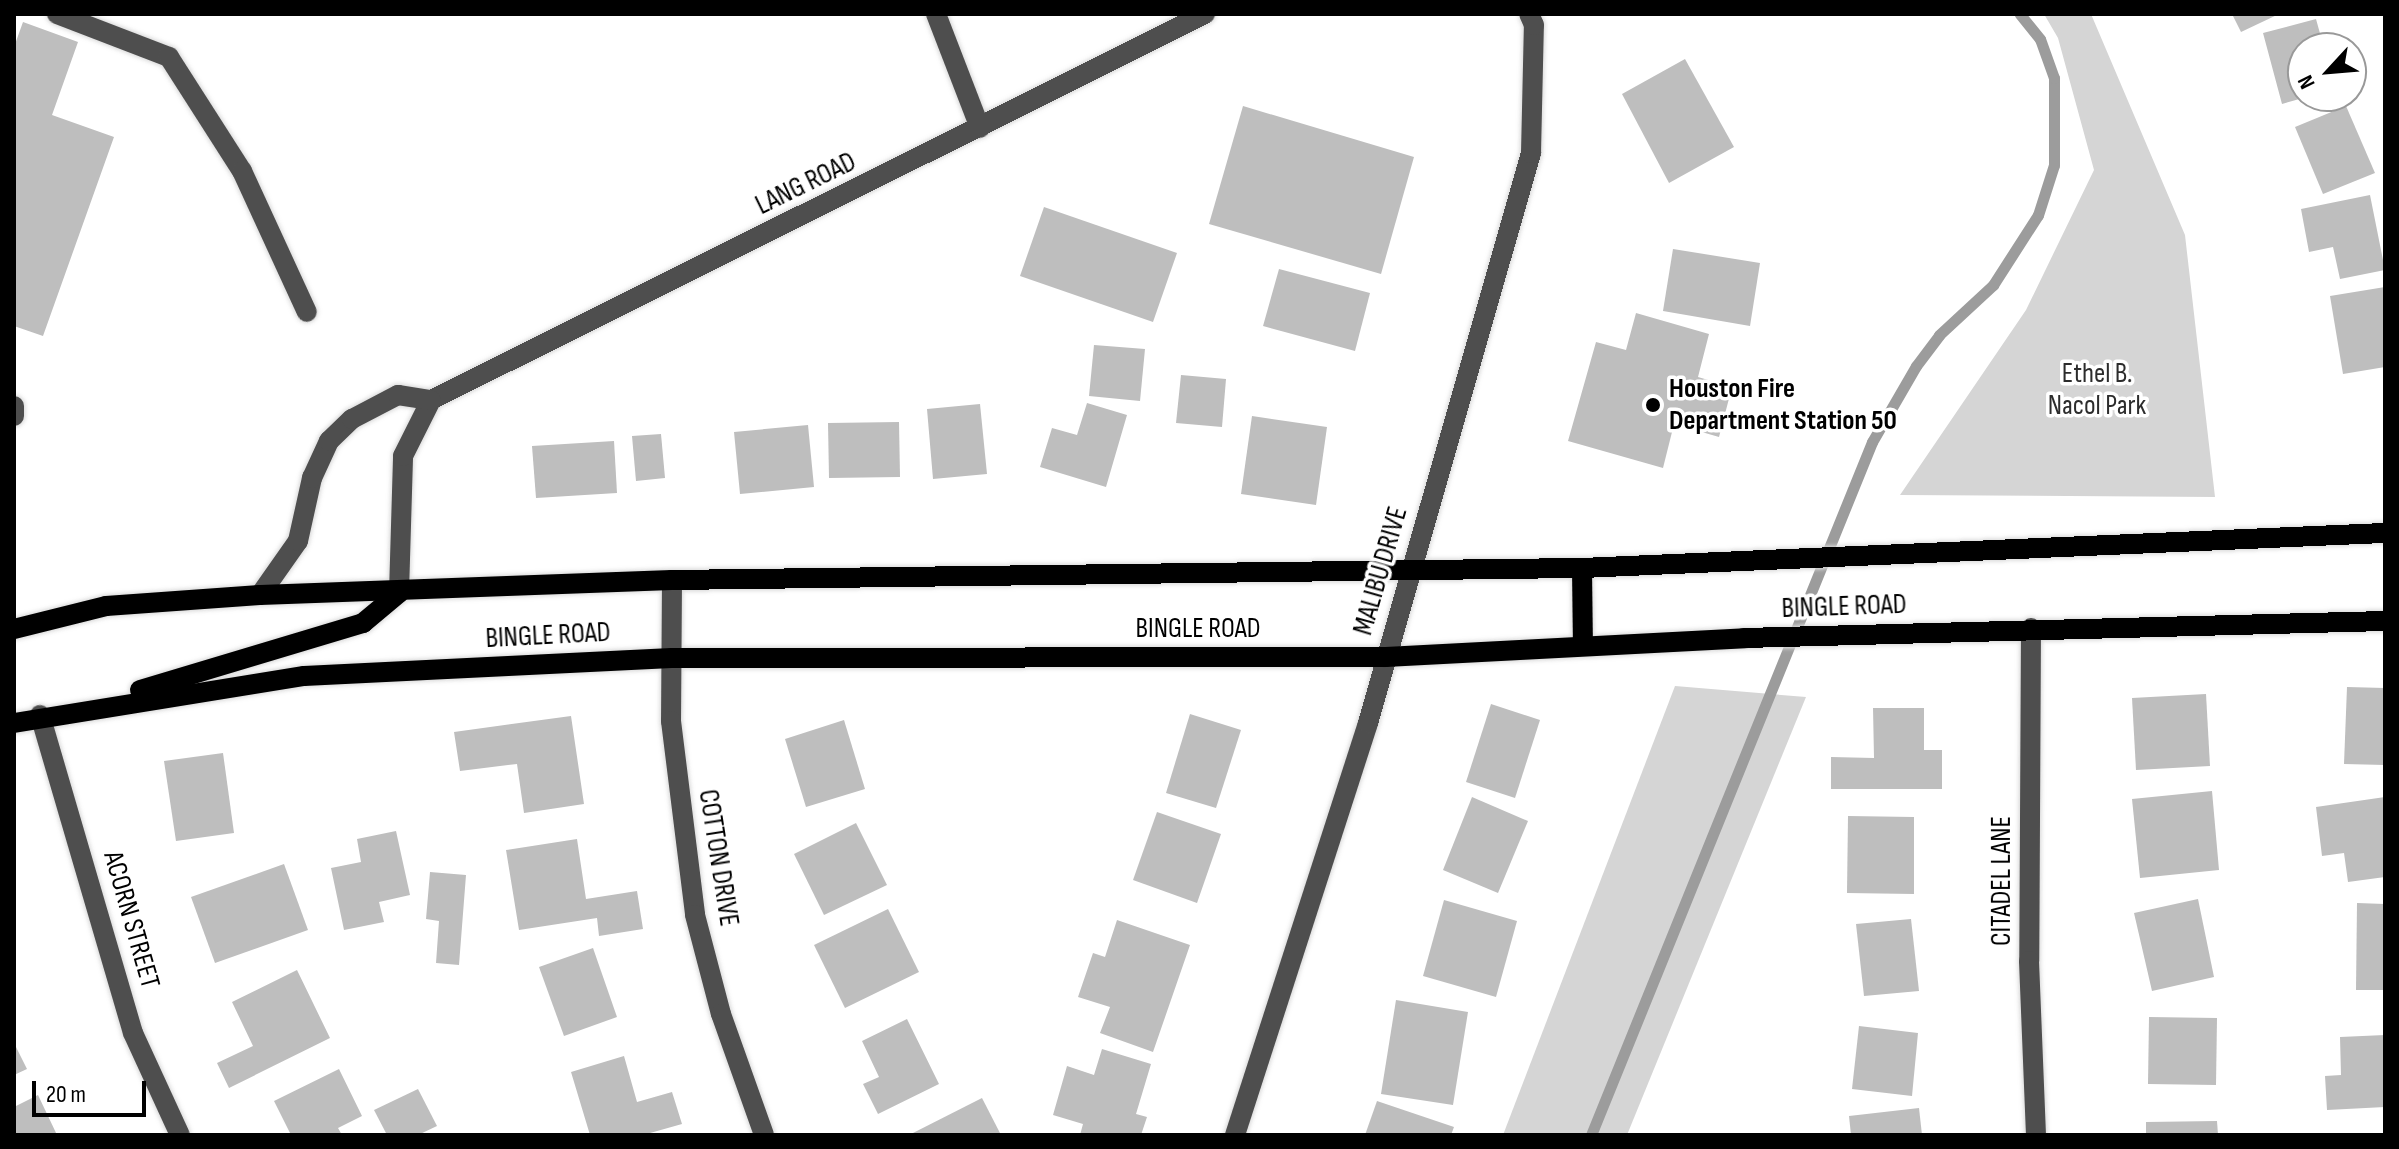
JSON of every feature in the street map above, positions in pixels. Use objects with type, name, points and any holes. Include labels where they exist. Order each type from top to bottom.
[{"type":"main road","name":"BINGLE ROAD","points":[[14,629],[106,606],[260,595],[399,593],[672,580],[1582,568],[2385,533]]},
{"type":"main road","points":[[1582,568],[1583,646]]},
{"type":"main road","points":[[79,709],[363,623],[399,593]]},
{"type":"main road","name":"BINGLE ROAD","points":[[14,723],[40,715],[304,676],[672,658],[1386,657],[1744,638],[2385,621]]},
{"type":"street","points":[[57,14],[169,57],[242,171],[307,312]]},
{"type":"street","points":[[936,14],[980,128]]},
{"type":"street","name":"LANG ROAD","points":[[260,595],[298,541],[312,478],[329,441],[352,419],[398,395],[431,400],[1205,14]]},
{"type":"street","name":"MALIBU DRIVE","points":[[1235,1135],[1386,657],[1531,153],[1534,25],[1529,14]]},
{"type":"street","points":[[399,593],[403,456],[431,400]]},
{"type":"street","points":[[14,406],[14,416]]},
{"type":"street","name":"COTTON DRIVE","points":[[672,580],[671,721],[695,915],[721,1014],[764,1135]]},
{"type":"street","name":"CITADEL LANE","points":[[2031,628],[2029,961],[2036,1135]]},
{"type":"street","name":"ACORN STREET","points":[[40,715],[56,755],[133,1033],[180,1135]]},
{"type":"green space","name":"Ethel B. Nacol Park","points":[[2044,14],[2091,14],[2185,235],[2215,497],[1900,495],[2026,310],[2094,170],[2058,38]]},
{"type":"green space","points":[[1675,686],[1806,697],[1627,1135],[1503,1135]]},
{"type":"building","points":[[2232,14],[2279,14],[2241,32]]},
{"type":"building","points":[[2316,19],[2320,32],[2287,32],[2287,103],[2282,104],[2263,33]]},
{"type":"building","points":[[23,22],[78,42],[52,115],[114,137],[43,336],[14,326],[14,47]]},
{"type":"building","points":[[1685,59],[1734,147],[1669,183],[1622,94]]},
{"type":"building","points":[[1243,106],[1414,157],[1381,274],[1209,224]]},
{"type":"building","points":[[2331,112],[2349,112],[2375,173],[2323,194],[2295,127]]},
{"type":"building","points":[[2370,195],[2385,270],[2340,279],[2333,247],[2309,252],[2301,209]]},
{"type":"building","points":[[1044,207],[1177,253],[1153,322],[1020,276]]},
{"type":"building","points":[[1673,249],[1760,263],[1750,326],[1663,311]]},
{"type":"building","points":[[1279,269],[1370,293],[1355,351],[1263,326]]},
{"type":"building","points":[[2385,287],[2385,367],[2343,374],[2330,296]]},
{"type":"building","name":"Houston Fire Department Station 50","points":[[1636,313],[1709,334],[1698,377],[1732,387],[1719,437],[1674,424],[1663,468],[1568,441],[1596,342],[1626,350]]},
{"type":"building","points":[[1094,345],[1145,349],[1140,401],[1089,396]]},
{"type":"building","points":[[1181,375],[1226,379],[1222,427],[1176,423]]},
{"type":"building","points":[[1087,403],[1127,415],[1106,487],[1040,467],[1052,428],[1077,435]]},
{"type":"building","points":[[980,404],[987,474],[933,479],[927,409]]},
{"type":"building","points":[[1252,416],[1327,427],[1316,505],[1241,494]]},
{"type":"building","points":[[899,422],[900,477],[829,478],[828,423]]},
{"type":"building","points":[[808,425],[814,487],[740,494],[734,432]]},
{"type":"building","points":[[661,434],[665,478],[636,481],[632,436]]},
{"type":"building","points":[[614,441],[617,493],[536,498],[532,446]]},
{"type":"building","points":[[2347,687],[2385,688],[2385,765],[2344,764]]},
{"type":"building","points":[[2206,694],[2210,766],[2136,770],[2132,698]]},
{"type":"building","points":[[1491,704],[1540,720],[1515,798],[1466,782]]},
{"type":"building","points":[[1873,708],[1924,708],[1924,750],[1942,750],[1942,789],[1831,789],[1831,757],[1874,758]]},
{"type":"building","points":[[1190,714],[1241,730],[1216,808],[1166,793]]},
{"type":"building","points":[[571,716],[584,804],[524,813],[517,764],[460,771],[454,732]]},
{"type":"building","points":[[844,720],[865,789],[806,807],[785,739]]},
{"type":"building","points":[[223,753],[234,833],[176,841],[164,761]]},
{"type":"building","points":[[2212,791],[2219,870],[2140,878],[2132,799]]},
{"type":"building","points":[[1472,797],[1528,821],[1498,893],[1443,870]]},
{"type":"building","points":[[2385,797],[2385,877],[2348,882],[2344,853],[2322,856],[2316,807]]},
{"type":"building","points":[[1157,812],[1221,834],[1197,903],[1133,880]]},
{"type":"building","points":[[1848,816],[1914,817],[1914,894],[1847,893]]},
{"type":"building","points":[[856,823],[887,885],[824,915],[794,854]]},
{"type":"building","points":[[396,831],[410,895],[379,902],[384,922],[344,930],[331,868],[361,862],[357,839]]},
{"type":"building","points":[[577,839],[586,899],[637,891],[643,929],[599,936],[597,918],[519,930],[506,850]]},
{"type":"building","points":[[284,864],[308,930],[215,963],[191,897]]},
{"type":"building","points":[[430,872],[466,875],[459,965],[436,963],[439,921],[426,919]]},
{"type":"building","points":[[2198,899],[2214,977],[2152,991],[2134,913]]},
{"type":"building","points":[[1444,900],[1517,921],[1496,997],[1423,976]]},
{"type":"building","points":[[2357,903],[2385,904],[2385,990],[2356,990]]},
{"type":"building","points":[[888,909],[919,972],[845,1008],[814,945]]},
{"type":"building","points":[[1911,919],[1919,991],[1864,996],[1856,924]]},
{"type":"building","points":[[1117,920],[1190,945],[1153,1052],[1100,1033],[1110,1007],[1078,997],[1093,953],[1105,957]]},
{"type":"building","points":[[593,948],[617,1017],[564,1036],[539,967]]},
{"type":"building","points":[[297,970],[330,1038],[229,1088],[217,1063],[253,1046],[232,1002]]},
{"type":"building","points":[[1396,1000],[1468,1012],[1453,1105],[1381,1094]]},
{"type":"building","points":[[2149,1017],[2217,1018],[2216,1085],[2148,1084]]},
{"type":"building","points":[[907,1019],[939,1084],[878,1114],[863,1084],[879,1077],[862,1041]]},
{"type":"building","points":[[1859,1026],[1918,1033],[1912,1096],[1852,1089]]},
{"type":"building","points":[[2385,1035],[2385,1107],[2327,1110],[2325,1076],[2341,1075],[2340,1037]]},
{"type":"building","points":[[14,1043],[27,1069],[14,1075]]},
{"type":"building","points":[[1102,1049],[1151,1064],[1136,1114],[1147,1117],[1141,1135],[1080,1135],[1083,1124],[1053,1115],[1067,1066],[1094,1075]]},
{"type":"building","points":[[624,1056],[637,1102],[672,1092],[682,1124],[643,1135],[590,1135],[571,1072]]},
{"type":"building","points":[[339,1069],[362,1116],[338,1128],[342,1135],[291,1135],[274,1101]]},
{"type":"building","points":[[418,1089],[437,1126],[418,1135],[387,1135],[374,1110]]},
{"type":"building","points":[[38,1095],[57,1135],[14,1135],[14,1107]]},
{"type":"building","points":[[982,1098],[1001,1135],[909,1135]]},
{"type":"building","points":[[1377,1101],[1454,1127],[1451,1135],[1365,1135]]},
{"type":"building","points":[[1919,1108],[1922,1135],[1851,1135],[1849,1116]]},
{"type":"building","points":[[2217,1121],[2218,1135],[2146,1135],[2146,1122]]},
{"type":"waterway","points":[[1591,1135],[1872,442],[1916,366],[1939,335],[1993,285],[2038,215],[2054,165],[2054,78],[2040,39],[2020,14]]},
{"type":"place","name":"Houston Fire Department Station 50","points":[[1653,405]]}]
